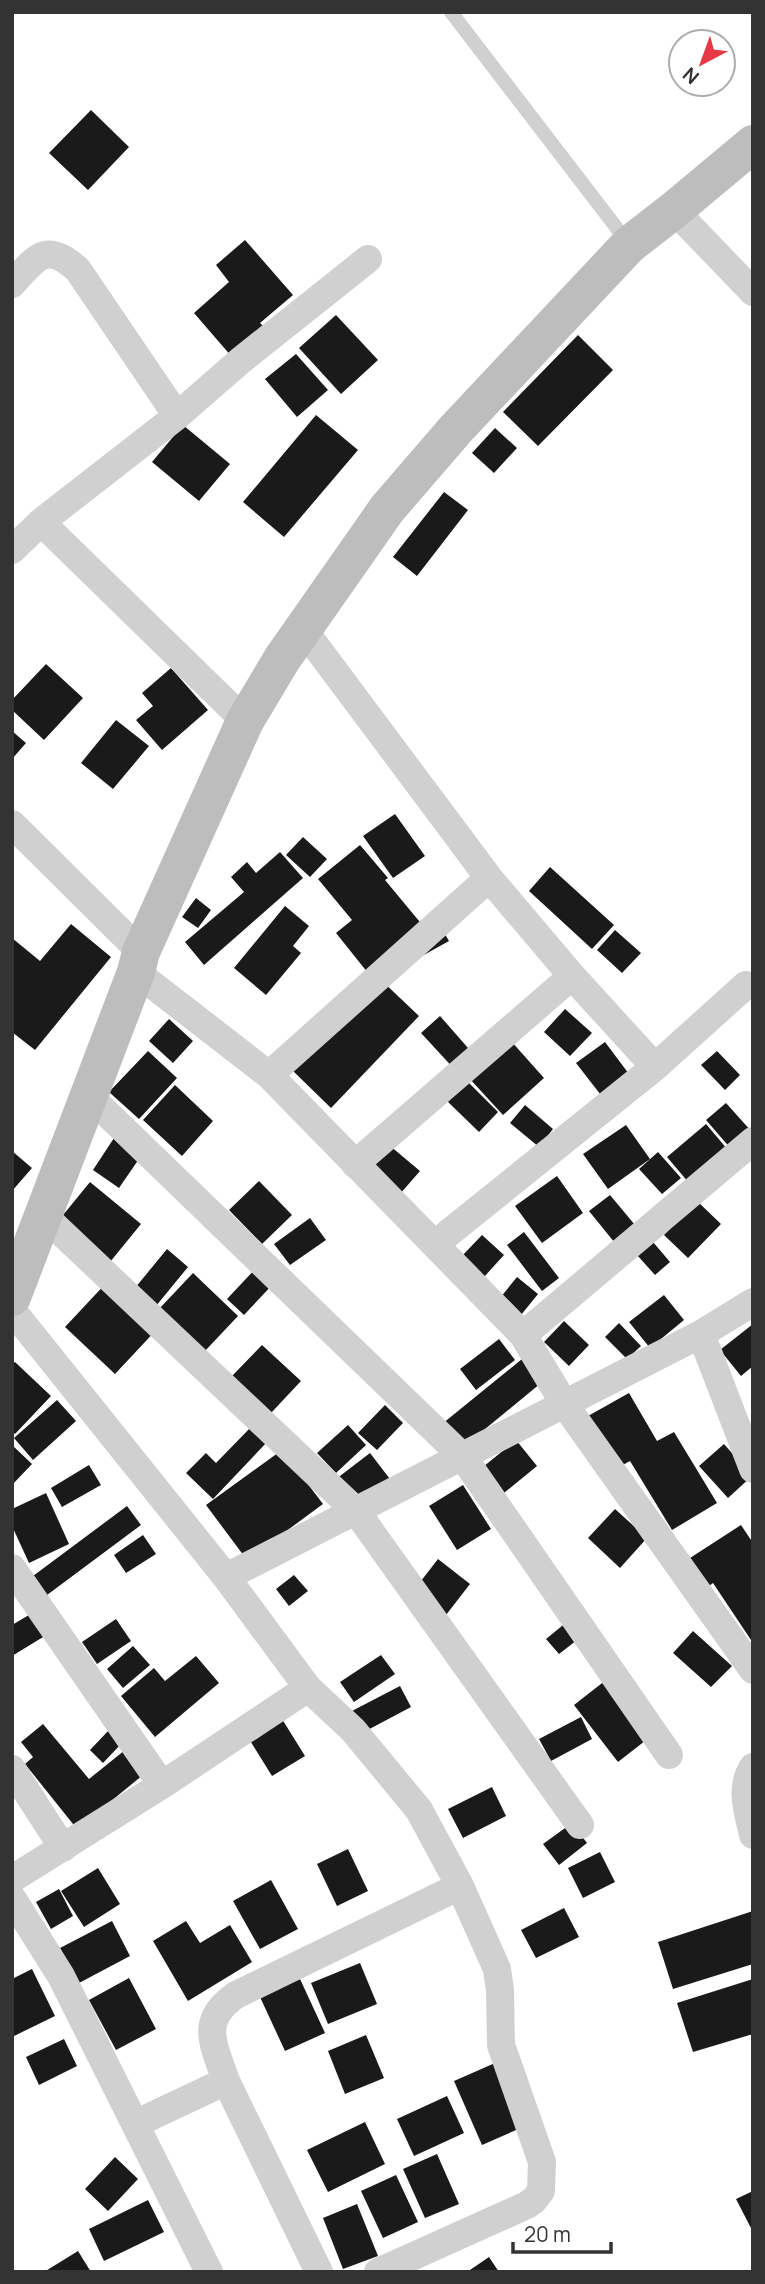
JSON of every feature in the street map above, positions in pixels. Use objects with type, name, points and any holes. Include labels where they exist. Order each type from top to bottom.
[{"type":"street","points":[[16,1274],[43,1215],[138,962],[244,722],[303,629],[387,509],[456,429],[629,245],[753,144]]},
{"type":"street","points":[[674,211],[753,292]]},
{"type":"street","points":[[12,284],[36,257],[48,253],[57,254],[68,261],[78,270],[177,416]]},
{"type":"street","points":[[12,550],[41,523],[177,416],[240,361],[368,259]]},
{"type":"street","points":[[41,523],[244,722]]},
{"type":"street","points":[[303,629],[489,878],[572,976],[655,1067]]},
{"type":"street","points":[[12,824],[138,962],[269,1075],[523,1335],[565,1405],[753,1670]]},
{"type":"street","points":[[269,1075],[489,878]]},
{"type":"street","points":[[355,1164],[572,976]]},
{"type":"street","points":[[435,1244],[655,1067],[746,985]]},
{"type":"street","points":[[89,1096],[463,1457],[669,1755]]},
{"type":"street","points":[[523,1335],[753,1140]]},
{"type":"street","points":[[43,1215],[356,1511],[580,1825]]},
{"type":"street","points":[[226,1577],[565,1405],[701,1334],[753,1302]]},
{"type":"street","points":[[12,1310],[226,1577],[308,1688],[353,1730],[419,1810],[460,1886],[497,1969],[501,2045],[540,2154],[543,2177],[541,2191],[527,2205],[378,2272]]},
{"type":"street","points":[[701,1334],[753,1469]]},
{"type":"street","points":[[12,1569],[162,1785]]},
{"type":"street","points":[[12,1878],[162,1785],[308,1688]]},
{"type":"street","points":[[753,1767],[745,1787],[745,1801],[753,1835]]},
{"type":"street","points":[[12,1769],[63,1848]]},
{"type":"street","points":[[319,2272],[226,2081],[212,2039],[211,2025],[224,2003],[236,1995],[460,1886]]},
{"type":"street","points":[[12,1898],[61,1976],[209,2272]]},
{"type":"street","points":[[135,2124],[226,2081]]},
{"type":"lane","points":[[450,12],[629,245]]},
{"type":"building","points":[[91,110],[129,147],[88,190],[49,153]]},
{"type":"building","points":[[245,240],[293,295],[260,323],[265,328],[232,357],[194,313],[229,282],[216,265]]},
{"type":"building","points":[[336,315],[378,360],[341,394],[299,348]]},
{"type":"building","points":[[578,335],[613,370],[538,446],[503,412]]},
{"type":"building","points":[[296,354],[328,390],[297,417],[265,379]]},
{"type":"building","points":[[316,415],[358,450],[284,537],[243,502]]},
{"type":"building","points":[[183,425],[230,464],[199,501],[152,462]]},
{"type":"building","points":[[495,428],[517,448],[494,473],[472,453]]},
{"type":"building","points":[[444,492],[468,510],[417,576],[393,557]]},
{"type":"building","points":[[46,664],[83,698],[44,740],[12,710],[12,700]]},
{"type":"building","points":[[171,668],[208,710],[162,750],[136,720],[153,706],[142,693]]},
{"type":"building","points":[[116,720],[149,746],[113,789],[81,763]]},
{"type":"building","points":[[12,731],[26,743],[12,759]]},
{"type":"building","points":[[395,814],[425,856],[393,878],[363,836]]},
{"type":"building","points":[[303,837],[327,859],[310,877],[286,855]]},
{"type":"building","points":[[360,845],[424,927],[368,973],[336,933],[352,920],[318,879]]},
{"type":"building","points":[[280,852],[303,878],[204,965],[185,942],[244,892],[231,877],[247,862],[256,873]]},
{"type":"building","points":[[550,867],[614,925],[592,949],[529,891]]},
{"type":"building","points":[[196,898],[211,910],[198,928],[182,917]]},
{"type":"building","points":[[285,906],[309,926],[293,946],[301,953],[266,995],[234,968]]},
{"type":"building","points":[[71,924],[111,957],[35,1050],[12,1032],[12,938],[40,961]]},
{"type":"building","points":[[442,929],[449,941],[422,956]]},
{"type":"building","points":[[615,930],[641,953],[622,973],[597,950]]},
{"type":"building","points":[[379,978],[419,1016],[331,1108],[292,1070]]},
{"type":"building","points":[[565,1009],[592,1033],[570,1056],[544,1032]]},
{"type":"building","points":[[440,1016],[475,1056],[457,1072],[421,1033]]},
{"type":"building","points":[[169,1019],[193,1041],[173,1063],[149,1041]]},
{"type":"building","points":[[511,1041],[544,1078],[503,1115],[469,1078]]},
{"type":"building","points":[[605,1042],[632,1078],[604,1099],[576,1063]]},
{"type":"building","points":[[148,1051],[177,1078],[139,1119],[109,1092]]},
{"type":"building","points":[[717,1051],[740,1075],[725,1090],[701,1065]]},
{"type":"building","points":[[465,1079],[498,1112],[479,1132],[446,1100]]},
{"type":"building","points":[[175,1085],[213,1121],[182,1156],[143,1120]]},
{"type":"building","points":[[726,1103],[752,1132],[732,1150],[706,1120]]},
{"type":"building","points":[[525,1105],[553,1129],[539,1147],[510,1123]]},
{"type":"building","points":[[706,1124],[728,1150],[689,1183],[667,1157]]},
{"type":"building","points":[[626,1125],[650,1159],[608,1189],[583,1154]]},
{"type":"building","points":[[114,1138],[141,1156],[119,1188],[93,1170]]},
{"type":"building","points":[[389,1145],[420,1171],[400,1194],[370,1168]]},
{"type":"building","points":[[12,1151],[32,1168],[12,1191]]},
{"type":"building","points":[[658,1152],[681,1178],[662,1194],[639,1169]]},
{"type":"building","points":[[557,1176],[583,1213],[542,1243],[515,1206]]},
{"type":"building","points":[[259,1181],[292,1215],[262,1244],[229,1210]]},
{"type":"building","points":[[90,1182],[141,1224],[110,1262],[59,1220]]},
{"type":"building","points":[[610,1195],[640,1231],[619,1248],[589,1211]]},
{"type":"building","points":[[697,1201],[721,1224],[688,1258],[664,1235]]},
{"type":"building","points":[[310,1218],[326,1240],[290,1265],[274,1244]]},
{"type":"building","points":[[524,1232],[559,1278],[542,1291],[507,1245]]},
{"type":"building","points":[[482,1235],[504,1255],[484,1277],[462,1256]]},
{"type":"building","points":[[653,1242],[670,1262],[655,1275],[637,1255]]},
{"type":"building","points":[[167,1249],[188,1267],[156,1306],[135,1288]]},
{"type":"building","points":[[257,1267],[274,1283],[244,1315],[227,1299]]},
{"type":"building","points":[[193,1273],[238,1316],[204,1352],[159,1309]]},
{"type":"building","points":[[517,1277],[538,1294],[521,1315],[500,1298]]},
{"type":"building","points":[[109,1280],[159,1327],[115,1374],[65,1327]]},
{"type":"building","points":[[664,1295],[684,1320],[650,1348],[629,1322]]},
{"type":"building","points":[[564,1321],[589,1345],[569,1366],[544,1342]]},
{"type":"building","points":[[619,1323],[641,1346],[627,1359],[605,1337]]},
{"type":"building","points":[[753,1324],[753,1366],[741,1376],[720,1350]]},
{"type":"building","points":[[499,1339],[515,1360],[476,1390],[460,1369]]},
{"type":"building","points":[[262,1345],[301,1381],[271,1413],[232,1376]]},
{"type":"building","points":[[522,1359],[541,1383],[462,1448],[442,1424]]},
{"type":"building","points":[[15,1362],[51,1396],[15,1434],[12,1431],[12,1364]]},
{"type":"building","points":[[629,1393],[657,1441],[674,1432],[717,1503],[672,1530],[630,1461],[619,1467],[588,1416]]},
{"type":"building","points":[[57,1400],[76,1421],[33,1460],[14,1438]]},
{"type":"building","points":[[385,1405],[403,1423],[377,1450],[358,1433]]},
{"type":"building","points":[[348,1425],[366,1445],[336,1473],[317,1453]]},
{"type":"building","points":[[252,1426],[268,1441],[213,1499],[186,1473],[206,1453],[216,1463]]},
{"type":"building","points":[[516,1440],[537,1466],[499,1497],[478,1471]]},
{"type":"building","points":[[724,1444],[752,1476],[728,1498],[699,1466]]},
{"type":"building","points":[[12,1445],[32,1464],[12,1485]]},
{"type":"building","points":[[282,1450],[323,1504],[247,1560],[206,1505]]},
{"type":"building","points":[[370,1453],[393,1483],[360,1509],[336,1479]]},
{"type":"building","points":[[89,1465],[101,1485],[62,1507],[51,1488]]},
{"type":"building","points":[[463,1485],[491,1529],[457,1550],[429,1506]]},
{"type":"building","points":[[46,1493],[69,1544],[29,1563],[12,1526],[12,1509]]},
{"type":"building","points":[[127,1506],[141,1525],[47,1595],[33,1576]]},
{"type":"building","points":[[615,1509],[647,1538],[620,1568],[588,1538]]},
{"type":"building","points":[[741,1525],[753,1543],[753,1643],[713,1583],[709,1586],[690,1558]]},
{"type":"building","points":[[143,1535],[156,1554],[126,1573],[114,1555]]},
{"type":"building","points":[[438,1559],[470,1584],[446,1615],[414,1590]]},
{"type":"building","points":[[294,1575],[308,1591],[289,1606],[276,1589]]},
{"type":"building","points":[[34,1612],[48,1634],[12,1656],[12,1625]]},
{"type":"building","points":[[116,1619],[131,1641],[97,1664],[82,1642]]},
{"type":"building","points":[[568,1621],[581,1637],[559,1654],[546,1639]]},
{"type":"building","points":[[693,1631],[732,1666],[711,1687],[673,1653]]},
{"type":"building","points":[[133,1646],[150,1665],[123,1688],[107,1669]]},
{"type":"building","points":[[381,1655],[395,1674],[354,1702],[340,1682]]},
{"type":"building","points":[[196,1656],[219,1683],[155,1737],[121,1696],[154,1668],[165,1681]]},
{"type":"building","points":[[606,1680],[650,1737],[618,1762],[574,1705]]},
{"type":"building","points":[[400,1686],[411,1707],[362,1733],[350,1712]]},
{"type":"building","points":[[581,1717],[592,1739],[551,1761],[539,1739]]},
{"type":"building","points":[[282,1719],[305,1756],[272,1776],[249,1739]]},
{"type":"building","points":[[43,1724],[89,1779],[130,1746],[149,1770],[77,1829],[25,1764],[33,1757],[21,1742]]},
{"type":"building","points":[[109,1730],[122,1743],[103,1763],[90,1750]]},
{"type":"building","points":[[492,1787],[506,1816],[463,1838],[448,1809]]},
{"type":"building","points":[[572,1823],[587,1843],[559,1865],[543,1844]]},
{"type":"building","points":[[348,1849],[368,1891],[337,1906],[317,1864]]},
{"type":"building","points":[[600,1852],[615,1882],[583,1898],[568,1868]]},
{"type":"building","points":[[98,1868],[120,1904],[84,1927],[61,1891]]},
{"type":"building","points":[[271,1880],[298,1929],[260,1949],[233,1901]]},
{"type":"building","points":[[59,1889],[73,1916],[51,1929],[36,1902]]},
{"type":"building","points":[[564,1908],[579,1937],[536,1958],[521,1930]]},
{"type":"building","points":[[753,1911],[753,1964],[673,1989],[658,1942]]},
{"type":"building","points":[[112,1921],[130,1956],[79,1983],[60,1948]]},
{"type":"building","points":[[186,1921],[200,1943],[230,1925],[252,1962],[188,2001],[153,1941]]},
{"type":"building","points":[[360,1963],[377,2004],[328,2024],[311,1983]]},
{"type":"building","points":[[32,1969],[55,2016],[12,2037],[12,1979]]},
{"type":"building","points":[[129,1978],[156,2029],[116,2050],[89,2000]]},
{"type":"building","points":[[300,1979],[325,2033],[285,2051],[260,1997]]},
{"type":"building","points":[[753,1979],[753,2034],[693,2052],[677,2003]]},
{"type":"building","points":[[366,2035],[384,2078],[345,2094],[328,2051]]},
{"type":"building","points":[[64,2039],[77,2066],[39,2085],[26,2057]]},
{"type":"building","points":[[495,2063],[523,2127],[482,2145],[454,2081]]},
{"type":"building","points":[[447,2096],[464,2133],[414,2156],[397,2119]]},
{"type":"building","points":[[365,2122],[385,2164],[328,2192],[307,2150]]},
{"type":"building","points":[[437,2154],[459,2204],[425,2218],[403,2169]]},
{"type":"building","points":[[115,2157],[138,2179],[108,2211],[85,2189]]},
{"type":"building","points":[[396,2175],[418,2222],[383,2238],[361,2191]]},
{"type":"building","points":[[753,2191],[753,2232],[736,2199]]},
{"type":"building","points":[[148,2200],[164,2232],[104,2261],[89,2229]]},
{"type":"building","points":[[357,2204],[378,2256],[343,2269],[323,2218]]},
{"type":"building","points":[[78,2251],[91,2272],[44,2272]]},
{"type":"building","points":[[489,2257],[499,2272],[467,2272]]}]
